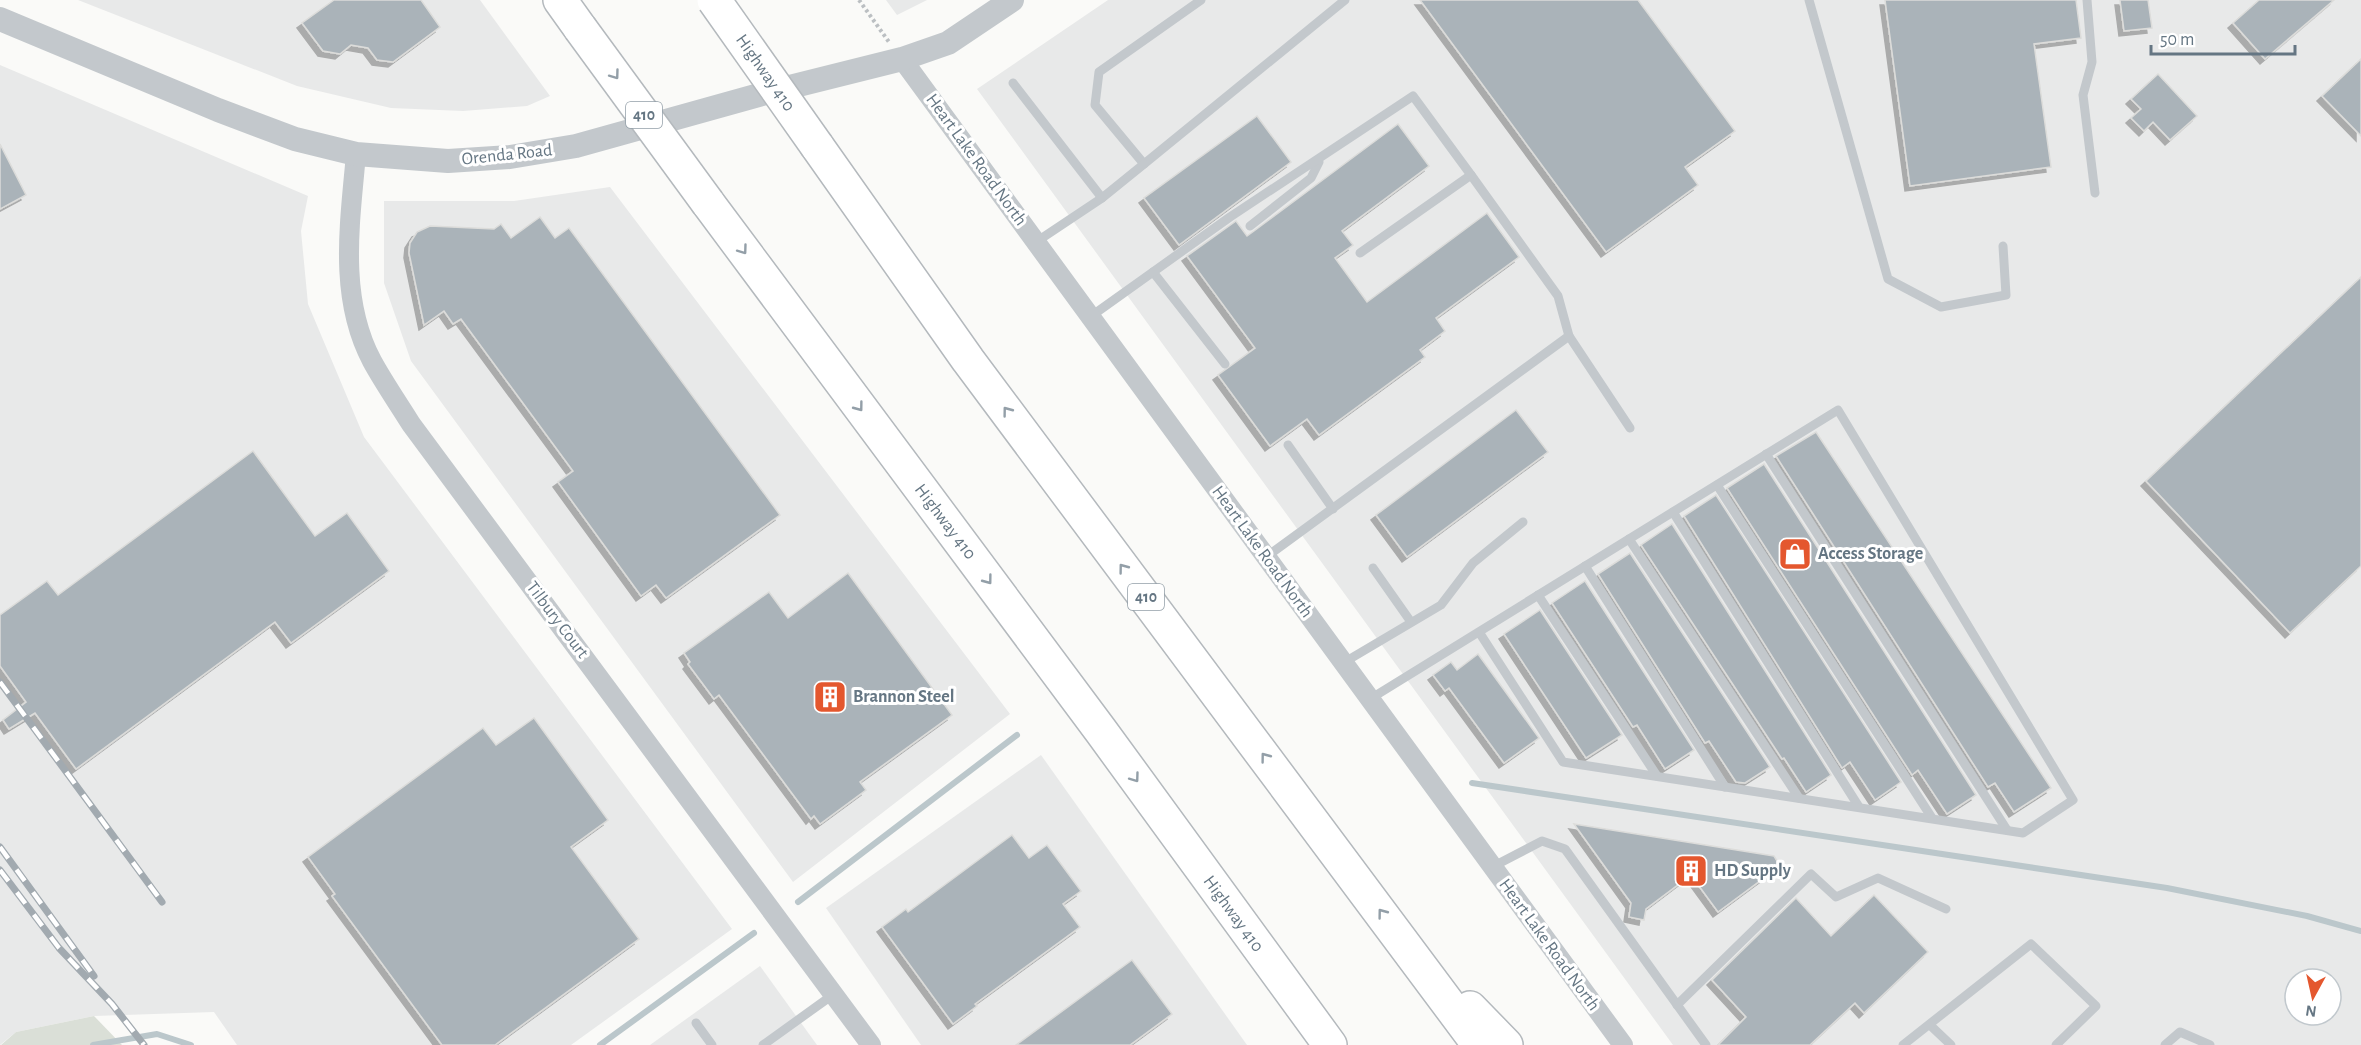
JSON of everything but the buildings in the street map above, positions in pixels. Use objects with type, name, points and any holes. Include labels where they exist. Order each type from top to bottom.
[{"type":"highway","name":"Highway 410","points":[[560,0],[1101,731],[1330,1045]]},
{"type":"highway","name":"Highway 410","points":[[714,0],[968,360],[1479,1045]]},
{"type":"highway","points":[[1253,941],[1305,1045]]},
{"type":"highway","points":[[1411,952],[1506,1045]]},
{"type":"street","name":"Orenda Road","points":[[0,19],[228,114],[295,139],[356,154],[448,161],[510,157],[576,146],[766,93],[902,59],[948,43],[1012,0]]},
{"type":"street","name":"Heart Lake Road North","points":[[902,59],[1623,1045]]},
{"type":"street","name":"Tilbury Court","points":[[356,154],[348,261],[357,320],[371,360],[411,424],[871,1045]]},
{"type":"lane","points":[[1144,164],[1095,105],[1099,72],[1201,0]]},
{"type":"lane","points":[[1036,242],[1102,198],[1345,0]]},
{"type":"lane","points":[[1809,0],[1888,279],[1941,307],[2006,295],[2003,246]]},
{"type":"lane","points":[[2087,0],[2092,62],[2083,95],[2095,193]]},
{"type":"lane","points":[[1013,83],[1102,198]]},
{"type":"lane","points":[[1090,317],[1230,217],[1413,96],[1558,296],[1569,336],[1630,428]]},
{"type":"lane","points":[[1250,226],[1311,178],[1320,159]]},
{"type":"lane","points":[[1360,253],[1471,175]]},
{"type":"lane","points":[[1153,272],[1225,364]]},
{"type":"lane","points":[[1266,557],[1569,336]]},
{"type":"lane","points":[[1370,699],[1838,410],[2073,800],[2023,833],[1563,762],[1479,632]]},
{"type":"lane","points":[[1288,445],[1333,508]]},
{"type":"lane","points":[[1766,454],[2007,830]]},
{"type":"lane","points":[[1717,485],[1932,818]]},
{"type":"lane","points":[[1673,512],[1859,807]]},
{"type":"lane","points":[[1343,663],[1441,605],[1473,563],[1522,522]]},
{"type":"lane","points":[[1629,539],[1799,798]]},
{"type":"lane","points":[[1585,566],[1725,787]]},
{"type":"lane","points":[[1373,568],[1411,622]]},
{"type":"lane","points":[[1539,595],[1657,776]]},
{"type":"lane","points":[[1492,867],[1542,841],[1565,849],[1706,1045]]},
{"type":"lane","points":[[1677,1005],[1810,874],[1836,897],[1878,878],[1946,909]]},
{"type":"lane","points":[[1903,1045],[1931,1026],[2031,944],[2096,1006],[2056,1045]]},
{"type":"lane","points":[[763,1045],[834,994]]},
{"type":"lane","points":[[696,1023],[712,1045]]},
{"type":"lane","points":[[1931,1026],[1951,1045]]},
{"type":"lane","points":[[2165,1045],[2180,1032],[2210,1045]]},
{"type":"path","points":[[859,0],[902,59]]},
{"type":"shaded area","points":[[78,0],[480,0],[550,96],[527,106],[463,111],[391,108],[297,86]]},
{"type":"shaded area","points":[[886,0],[927,0],[897,15]]},
{"type":"shaded area","points":[[1108,0],[2361,0],[2361,1045],[1673,1045],[977,89]]},
{"type":"shaded area","points":[[0,65],[308,196],[301,231],[308,304],[364,437],[732,929],[571,1045],[237,1045],[214,1012],[94,1016],[16,1032],[0,1045]]},
{"type":"shaded area","points":[[610,187],[1010,714],[793,882],[411,361],[384,283],[384,201],[514,201]]},
{"type":"shaded area","points":[[1041,755],[1247,1045],[921,1045],[826,908]]},
{"type":"shaded area","points":[[760,966],[817,1045],[650,1045]]},
{"type":"shaded area","points":[[94,1016],[122,1045],[1,1045],[16,1032]]},
{"type":"waterway","points":[[798,902],[1017,735]]},
{"type":"waterway","points":[[1472,783],[2167,888],[2307,916],[2361,931]]},
{"type":"waterway","points":[[600,1045],[754,933]]},
{"type":"waterway","points":[[93,1045],[157,1034],[191,1045]]},
{"type":"railway","points":[[0,682],[162,902]]},
{"type":"railway","points":[[0,847],[94,976]]},
{"type":"railway","points":[[0,870],[59,948],[112,1004],[144,1045]]},
{"type":"place","name":"Access Storage","points":[[1795,554]]},
{"type":"place","name":"Brannon Steel","points":[[830,697]]},
{"type":"place","name":"HD Supply","points":[[1691,871]]}]
